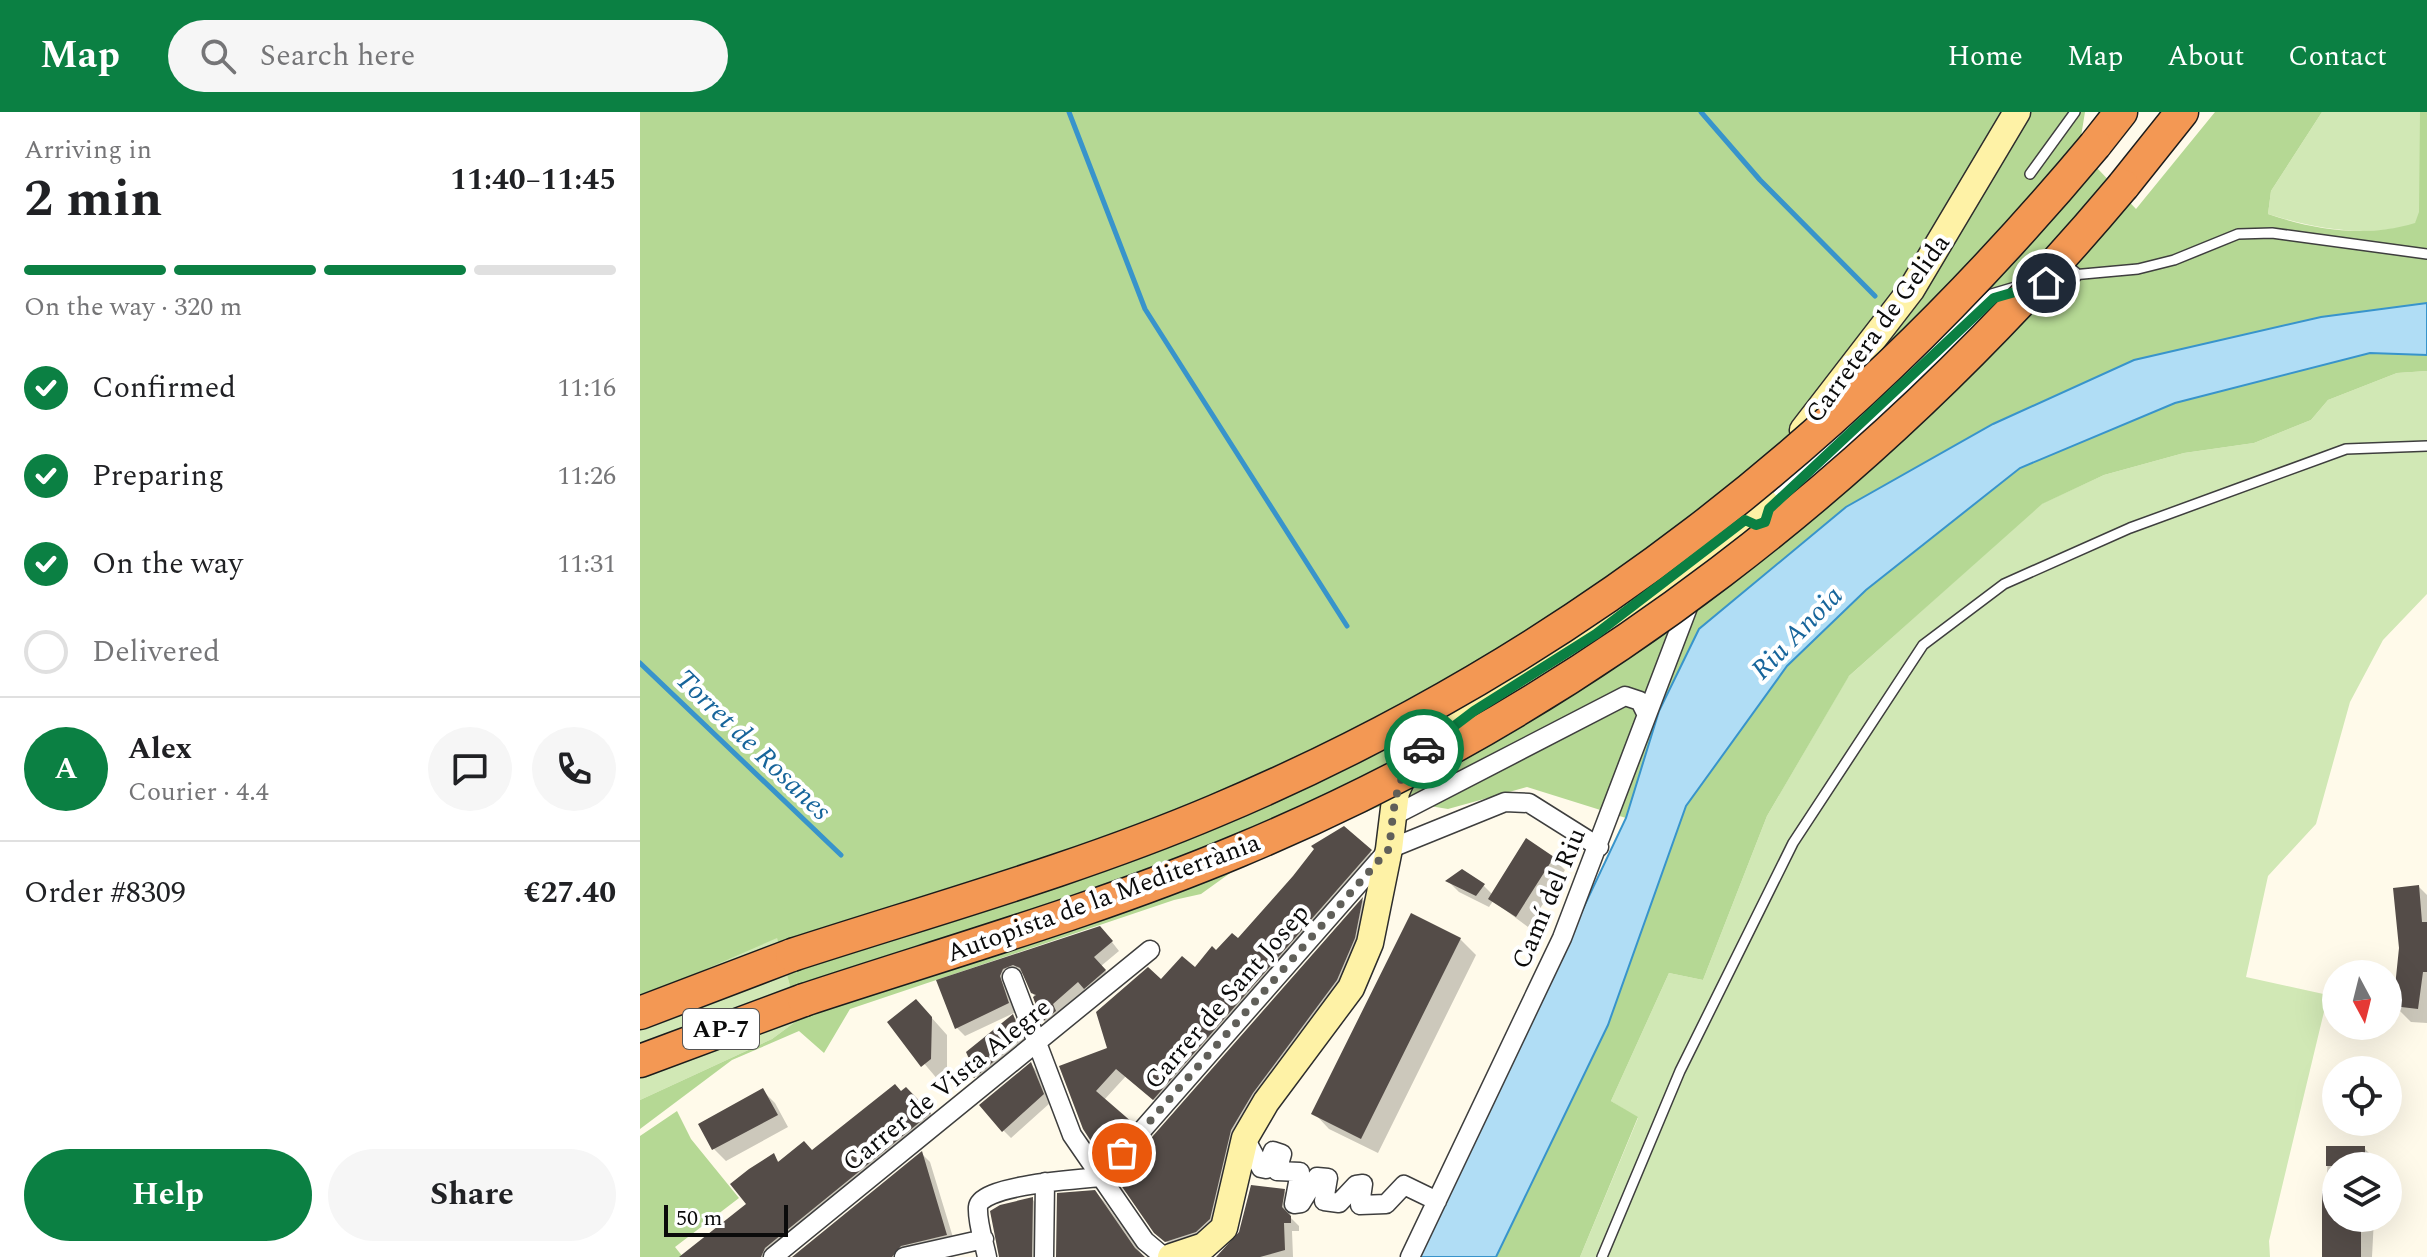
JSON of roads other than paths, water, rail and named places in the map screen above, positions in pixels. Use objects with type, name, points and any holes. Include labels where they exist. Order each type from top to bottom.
[{"type":"highway","name":"Autopista de la Mediterrània","points":[[640,1013],[792,955],[1006,888],[1202,816],[1327,761],[1494,670],[1673,552],[1834,420],[1982,275],[2121,112]]},
{"type":"highway","name":"Autopista de la Mediterrània","points":[[640,1061],[804,1000],[1084,910],[1242,850],[1417,768],[1541,697],[1704,587],[1834,483],[1989,338],[2123,186],[2182,112]]},
{"type":"street","name":"Carretera de Gelida","points":[[1171,1257],[1204,1246],[1224,1228],[1245,1138],[1266,1102],[1351,988],[1370,943],[1389,849],[1396,792],[1411,758],[1474,711],[1596,634],[1709,549],[1756,509],[1911,290],[2017,112]]},
{"type":"street","points":[[1756,509],[1994,298],[2072,275]]},
{"type":"street","name":"Camí del Riu","points":[[1410,1257],[1562,938],[1599,847],[1709,549]]},
{"type":"street","points":[[1393,816],[1625,696],[1640,701],[1647,715]]},
{"type":"street","points":[[1389,849],[1505,802],[1529,803],[1599,847]]},
{"type":"street","name":"Carrer de Sant Josep","points":[[1101,1177],[1389,849]]},
{"type":"street","name":"Carrer de Vista Alegre","points":[[773,1257],[1150,950]]},
{"type":"street","points":[[1012,977],[1072,1135],[1145,1241],[1164,1257]]},
{"type":"street","points":[[1245,1138],[1261,1168],[1266,1169],[1273,1151],[1282,1154],[1277,1171],[1300,1172],[1294,1204],[1301,1203],[1317,1177],[1328,1178],[1324,1201],[1339,1203],[1356,1185],[1363,1184],[1360,1205],[1386,1204],[1404,1185],[1437,1201]]},
{"type":"street","points":[[904,1257],[985,1248],[978,1207],[981,1199],[1045,1182],[1101,1177]]},
{"type":"street","points":[[1044,1257],[1045,1182]]},
{"type":"lane","points":[[2030,174],[2075,112]]},
{"type":"lane","points":[[2072,275],[2138,269],[2174,260],[2238,234],[2272,233],[2427,254]]},
{"type":"lane","points":[[1602,1257],[1680,1071],[1793,843],[1923,645],[2004,584],[2130,528],[2346,449],[2427,446]]},
{"type":"water","name":"Riu Anoia","points":[[2427,303],[2427,355],[2370,353],[2175,403],[2020,468],[1866,590],[1787,666],[1686,806],[1608,1025],[1496,1257],[1418,1257],[1626,818],[1659,711],[1699,629],[1846,507],[1993,424],[2134,360],[2321,317]]},
{"type":"waterway","points":[[1069,112],[1145,309],[1347,626]]},
{"type":"waterway","points":[[1701,112],[1760,180],[1875,296]]},
{"type":"waterway","name":"Torret de Rosanes","points":[[640,663],[841,855]]}]
